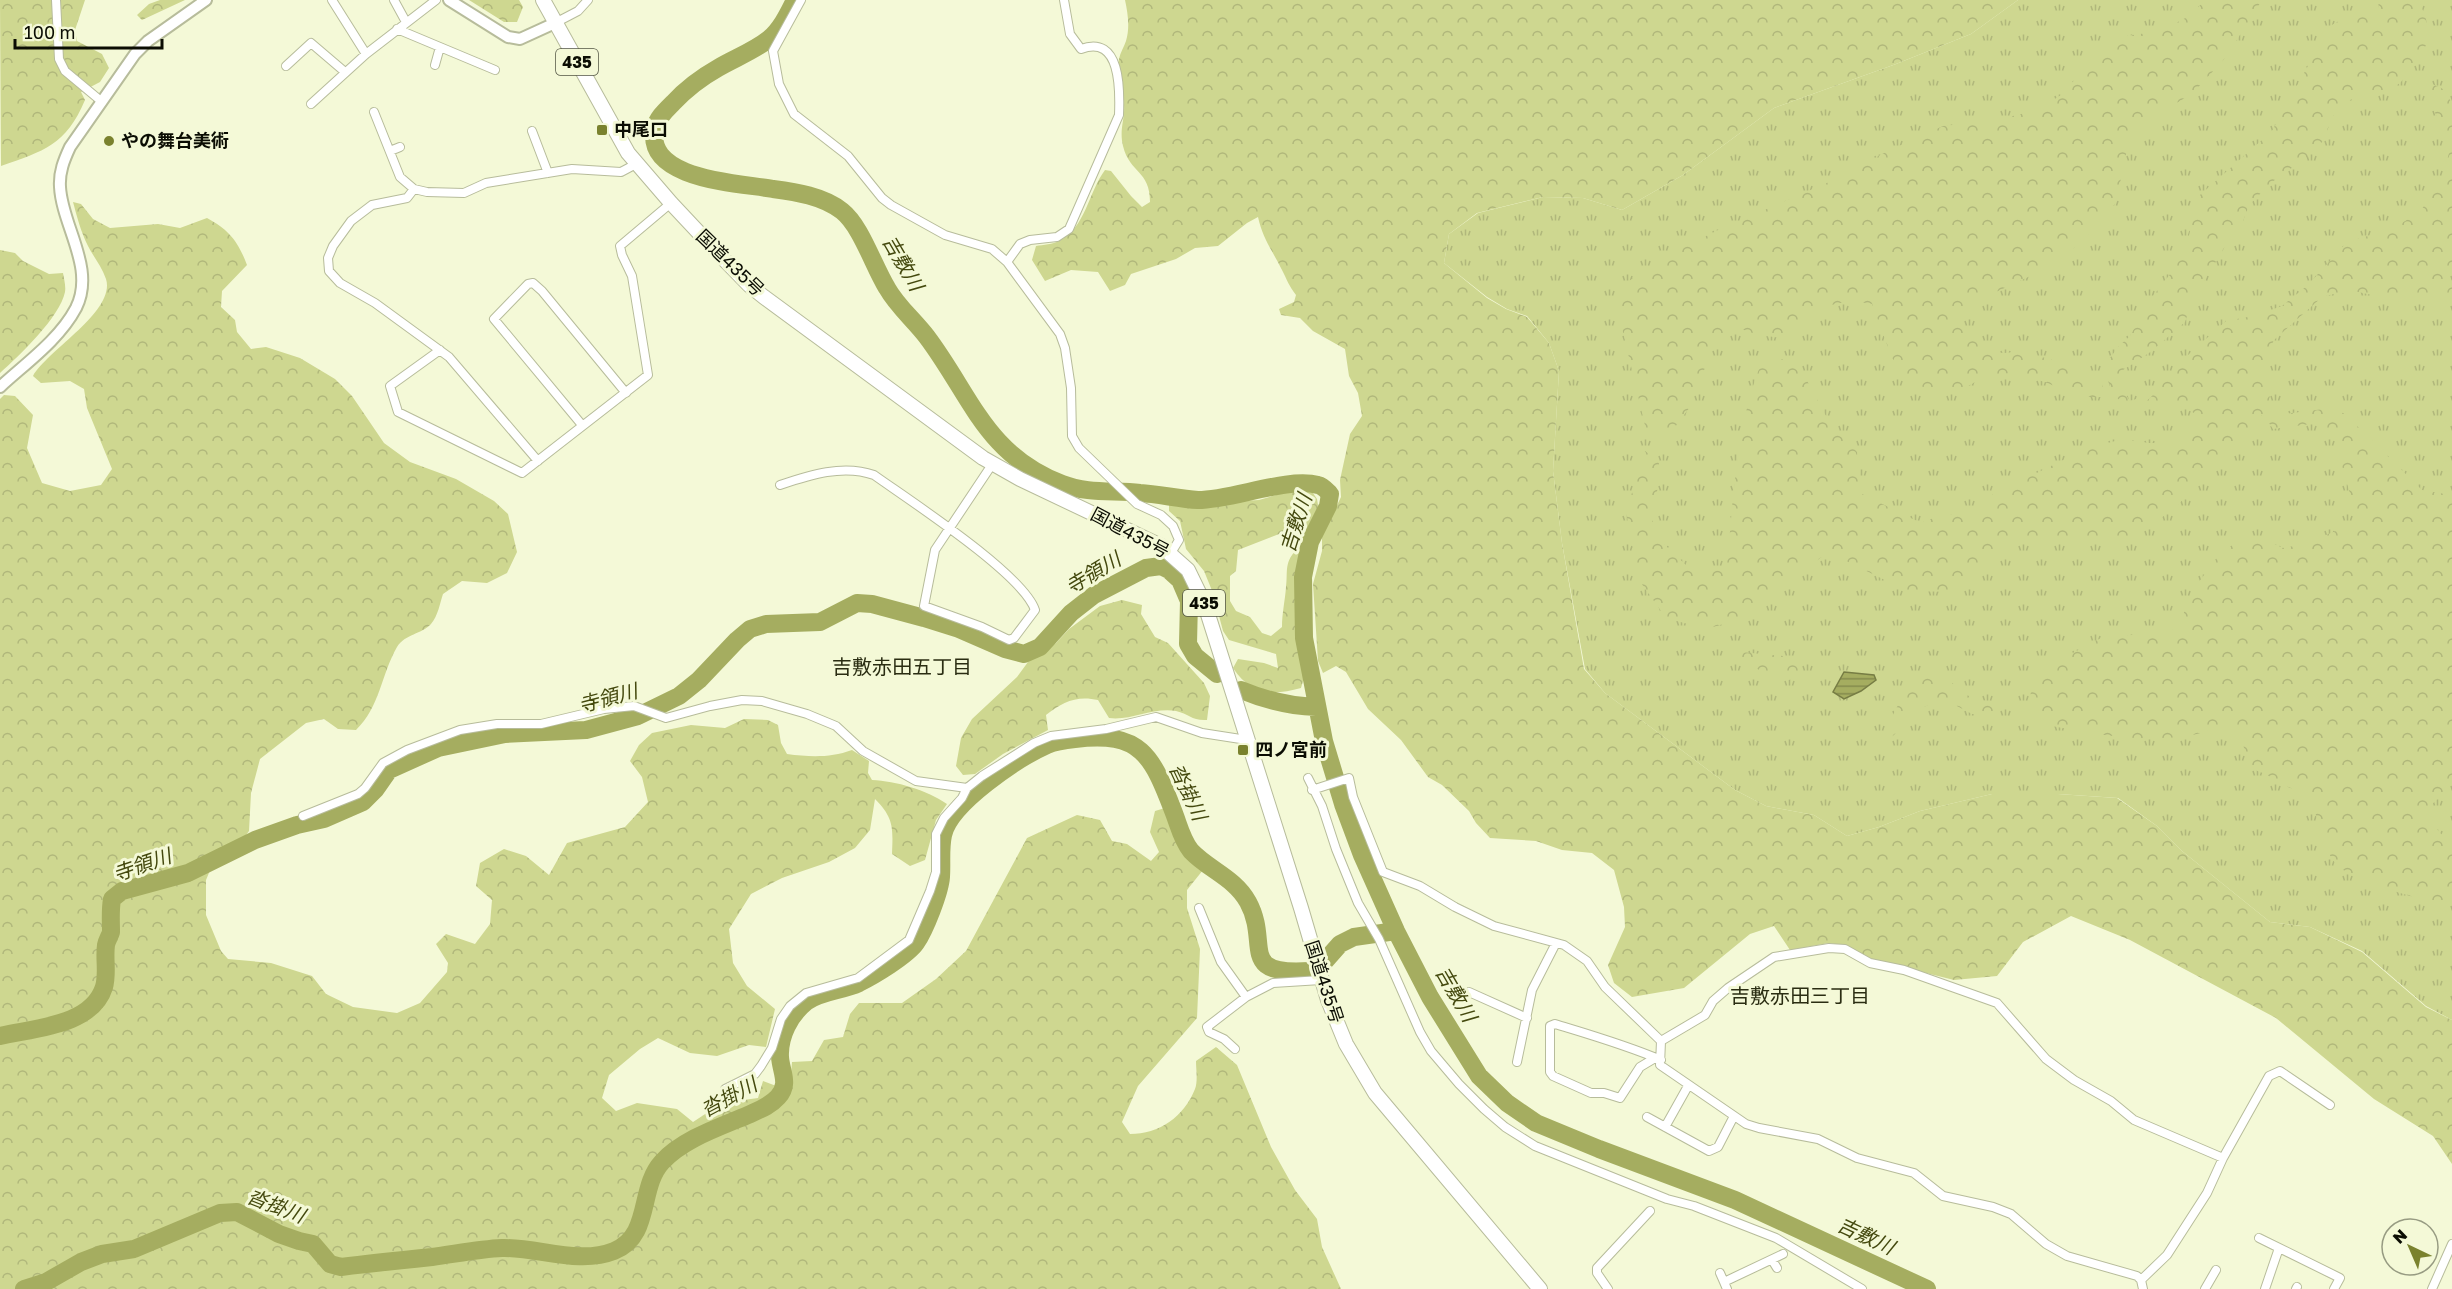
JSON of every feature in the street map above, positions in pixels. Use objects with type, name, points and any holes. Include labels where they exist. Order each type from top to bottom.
[{"type":"highway","name":"国道435号","points":[[543,0],[636,164],[749,285],[993,464],[1020,479],[1143,536],[1172,553],[1188,570],[1205,605],[1321,980],[1346,1044],[1376,1093],[1540,1289]]},
{"type":"street","points":[[57,0],[59,58],[65,71],[100,101]]},
{"type":"street","points":[[0,387],[54,338],[77,305],[82,286],[81,267],[62,198],[61,174],[70,147],[135,54],[148,41],[206,0]]},
{"type":"street","points":[[332,0],[366,54]]},
{"type":"street","points":[[394,0],[406,22]]},
{"type":"street","points":[[311,104],[366,54],[436,0]]},
{"type":"street","points":[[449,0],[508,38],[520,39],[578,11],[588,0]]},
{"type":"street","points":[[801,0],[773,51],[779,84],[794,114],[848,156],[882,198],[891,205],[945,235],[992,249],[1007,262],[1039,304],[1062,341],[1071,388],[1072,436],[1079,448],[1118,483],[1131,499],[1161,514],[1173,526],[1179,540],[1172,553]]},
{"type":"street","points":[[1007,262],[1020,244],[1030,240],[1057,237],[1069,229],[1119,116],[1116,70],[1109,52],[1103,47],[1081,49],[1070,34],[1064,0]]},
{"type":"street","points":[[397,29],[495,70]]},
{"type":"street","points":[[286,66],[311,43],[345,72]]},
{"type":"street","points":[[435,65],[440,47]]},
{"type":"street","points":[[374,112],[400,177],[414,189],[427,192],[464,193],[486,183],[572,169],[621,172],[636,164]]},
{"type":"street","points":[[532,131],[548,173]]},
{"type":"street","points":[[390,151],[400,147]]},
{"type":"street","points":[[414,189],[407,198],[372,204],[351,221],[333,246],[328,258],[329,271],[340,283],[375,303],[450,357],[538,461]]},
{"type":"street","points":[[440,350],[390,386],[398,412],[522,473],[648,375],[632,276],[620,246],[671,203]]},
{"type":"street","points":[[582,425],[494,319],[528,284],[533,283],[542,291],[626,393]]},
{"type":"street","points":[[780,486],[821,472],[864,471],[874,475],[948,528],[1013,579],[1033,604],[1035,610],[1014,638],[1009,640],[924,606],[935,550],[948,528],[993,464]]},
{"type":"street","points":[[303,816],[358,794],[383,763],[407,750],[460,730],[497,724],[541,724],[604,709],[634,706],[666,718],[742,699],[762,700],[836,726],[863,751],[915,781],[967,788]]},
{"type":"street","points":[[725,1089],[755,1074],[772,1048],[781,1019],[790,1006],[806,993],[858,978],[909,940],[936,872],[936,834],[944,818],[962,798],[967,788],[982,776],[1016,754],[1051,736],[1106,729],[1146,718],[1156,717],[1202,733],[1247,740]]},
{"type":"street","points":[[1308,778],[1322,806],[1336,849],[1358,903],[1379,939],[1400,989],[1431,1051],[1459,1084],[1505,1127],[1546,1150],[1667,1199],[1694,1206],[1776,1238],[1862,1289]]},
{"type":"street","points":[[1312,790],[1349,778],[1353,797],[1383,872],[1420,886],[1455,907],[1494,926],[1564,945],[1587,961],[1605,987],[1661,1041]]},
{"type":"street","points":[[1199,908],[1218,956],[1246,997]]},
{"type":"street","points":[[1517,1062],[1532,990],[1556,943]]},
{"type":"street","points":[[2143,1289],[2141,1280],[2137,1276],[2067,1256],[2046,1244],[2011,1214],[1994,1207],[1944,1196],[1914,1173],[1857,1158],[1818,1139],[1759,1128],[1734,1116],[1660,1065],[1658,1059],[1661,1041],[1705,1015],[1713,1001],[1728,988],[1774,957],[1829,948],[1845,949],[1870,963],[1904,970],[1997,1004],[2046,1059],[2074,1080],[2111,1101],[2134,1120],[2223,1158]]},
{"type":"street","points":[[1235,1049],[1224,1039],[1209,1032],[1207,1027],[1246,997],[1273,983],[1321,980]]},
{"type":"street","points":[[1469,992],[1527,1018]]},
{"type":"street","points":[[1555,1024],[1658,1059],[1640,1067],[1620,1098],[1604,1093],[1591,1093],[1553,1076],[1550,1072],[1550,1026],[1555,1024]]},
{"type":"street","points":[[2141,1280],[2175,1245],[2216,1179],[2223,1158],[2269,1076],[2280,1071],[2330,1105]]},
{"type":"street","points":[[1665,1127],[1689,1086]]},
{"type":"street","points":[[1647,1117],[1709,1151],[1718,1147],[1734,1116]]},
{"type":"street","points":[[1608,1289],[1597,1273],[1597,1268],[1650,1211]]},
{"type":"street","points":[[2259,1238],[2340,1278],[2334,1289]]},
{"type":"street","points":[[2432,1289],[2450,1256],[2452,1244]]},
{"type":"street","points":[[2265,1289],[2279,1248]]},
{"type":"street","points":[[1720,1273],[1725,1286],[1784,1254]]},
{"type":"street","points":[[1772,1260],[1777,1268]]},
{"type":"street","points":[[2205,1289],[2216,1270]]},
{"type":"green space","points":[[0,0],[85,0],[75,30],[77,41],[102,54],[109,68],[100,82],[81,92],[85,100],[78,115],[61,137],[30,156],[1,166]]},
{"type":"green space","points":[[160,0],[185,0],[142,20],[137,15],[149,4]]},
{"type":"green space","points":[[469,0],[519,0],[523,7],[517,22],[504,22]]},
{"type":"green space","points":[[1125,0],[2018,0],[1971,34],[1774,108],[1683,175],[1622,210],[1583,198],[1543,197],[1477,213],[1449,234],[1444,263],[1487,298],[1527,317],[1549,343],[1559,371],[1553,471],[1562,543],[1584,669],[1605,693],[1735,790],[1766,806],[1814,815],[1847,836],[1879,827],[1920,811],[1992,794],[2058,794],[2117,798],[2157,826],[2182,851],[2270,922],[2310,927],[2362,952],[2426,1007],[2452,1020],[2452,1164],[2433,1136],[2374,1099],[2276,1018],[2130,940],[2071,916],[2023,942],[1997,976],[1954,980],[1874,960],[1847,946],[1829,943],[1790,950],[1774,926],[1750,934],[1684,988],[1632,997],[1614,983],[1608,965],[1625,927],[1624,907],[1614,870],[1592,853],[1562,850],[1536,841],[1490,838],[1476,823],[1469,811],[1442,785],[1428,777],[1401,740],[1368,709],[1346,672],[1336,666],[1323,673],[1318,661],[1313,584],[1322,551],[1322,536],[1341,497],[1340,480],[1350,434],[1362,416],[1358,393],[1349,376],[1345,349],[1313,331],[1300,318],[1281,315],[1279,309],[1294,302],[1296,295],[1265,238],[1258,217],[1218,246],[1195,248],[1176,259],[1131,274],[1125,285],[1110,291],[1098,272],[1071,270],[1045,281],[1032,260],[1036,246],[1059,241],[1075,228],[1105,170],[1111,171],[1142,207],[1150,202],[1147,184],[1126,155],[1122,140],[1124,105],[1119,65],[1128,31]]},
{"type":"green space","points":[[2018,0],[2452,0],[2452,1020],[2426,1006],[2362,951],[2310,927],[2270,922],[2182,851],[2157,826],[2118,798],[2058,794],[1992,794],[1920,811],[1879,827],[1847,836],[1814,815],[1766,806],[1735,790],[1605,693],[1585,669],[1562,543],[1553,471],[1559,371],[1549,343],[1527,316],[1507,309],[1487,297],[1444,263],[1449,234],[1478,213],[1543,197],[1583,198],[1622,210],[1683,175],[1774,108],[1971,34]]},
{"type":"green space","points":[[2205,0],[2262,0],[2226,57],[2193,93],[2157,115],[2128,145],[2116,202],[2106,216],[2078,245],[2043,270],[1966,306],[1961,320],[1973,337],[1984,347],[1997,352],[2016,352],[2050,359],[2073,368],[2102,383],[2104,397],[2080,397],[2045,382],[2012,373],[1983,376],[1950,394],[1916,385],[1892,358],[1872,304],[1844,302],[1814,314],[1783,338],[1758,335],[1733,326],[1714,344],[1690,407],[1672,431],[1647,434],[1615,298],[1629,281],[1661,259],[1718,230],[1829,182],[1943,126],[1997,120],[2037,110],[2061,95],[2112,38],[2161,31],[2191,15]]},
{"type":"green space","points":[[2379,0],[2419,0],[2426,19],[2429,41],[2401,82],[2387,93],[2365,91],[2347,102],[2333,116],[2323,141],[2307,157],[2272,182],[2249,205],[2242,224],[2229,240],[2192,301],[2185,322],[2152,351],[2123,370],[2126,395],[2130,401],[2142,397],[2142,401],[2131,408],[2117,398],[2111,388],[2105,372],[2106,363],[2130,336],[2150,300],[2174,269],[2188,240],[2200,195],[2272,131],[2330,26],[2344,18],[2378,9]]},
{"type":"green space","points":[[2430,83],[2443,89],[2452,103],[2452,270],[2447,277],[2452,281],[2452,299],[2372,295],[2349,290],[2322,297],[2274,340],[2259,371],[2270,390],[2269,408],[2211,465],[2179,504],[2138,536],[2024,536],[1957,592],[1907,591],[1828,552],[1741,619],[1706,629],[1666,618],[1639,580],[1626,512],[1645,451],[1659,461],[1658,486],[1652,520],[1664,544],[1689,568],[1725,571],[1742,430],[1761,364],[1784,359],[1805,377],[1826,416],[1857,452],[1862,494],[1921,523],[1942,516],[1981,511],[1998,487],[2024,479],[2088,448],[2123,439],[2149,443],[2171,443],[2195,430],[2194,413],[2180,406],[2160,404],[2138,409],[2189,354],[2226,321],[2253,316],[2282,306],[2308,285],[2347,242],[2392,229],[2420,212],[2442,178],[2451,146],[2448,134],[2421,90]]},
{"type":"green space","points":[[73,202],[81,204],[93,219],[110,228],[158,224],[180,228],[207,218],[221,227],[232,237],[247,265],[222,291],[221,307],[235,320],[237,332],[251,349],[266,347],[300,358],[335,379],[352,396],[384,443],[410,462],[456,479],[494,501],[508,514],[517,552],[507,573],[487,583],[462,581],[443,594],[431,624],[404,639],[397,647],[375,701],[356,730],[338,729],[324,719],[306,723],[260,759],[251,793],[249,831],[241,842],[216,856],[206,880],[206,915],[221,951],[228,959],[271,963],[312,976],[326,994],[353,1007],[397,1013],[420,1003],[447,972],[448,963],[436,944],[446,934],[475,944],[490,924],[492,900],[476,886],[480,863],[504,849],[526,856],[549,875],[567,843],[625,827],[648,802],[642,777],[630,761],[639,745],[652,733],[691,725],[725,728],[744,719],[768,720],[778,725],[781,743],[787,754],[820,756],[852,750],[869,761],[868,773],[872,780],[911,787],[947,804],[936,820],[925,860],[910,866],[892,854],[891,824],[886,812],[875,799],[870,830],[855,848],[829,862],[782,878],[751,894],[729,929],[733,963],[747,986],[775,1009],[766,1047],[749,1045],[717,1056],[690,1053],[658,1038],[640,1049],[609,1075],[602,1098],[616,1111],[637,1103],[677,1109],[693,1122],[722,1103],[758,1098],[763,1081],[779,1087],[790,1085],[792,1062],[812,1061],[824,1040],[843,1037],[850,1014],[859,1003],[902,1003],[936,979],[966,951],[1027,838],[1077,815],[1100,820],[1112,841],[1127,844],[1151,861],[1159,852],[1150,832],[1155,811],[1165,808],[1185,854],[1203,870],[1187,890],[1187,908],[1200,949],[1197,1018],[1138,1086],[1122,1122],[1130,1134],[1141,1133],[1160,1127],[1177,1116],[1195,1089],[1196,1061],[1216,1047],[1237,1065],[1271,1147],[1295,1190],[1317,1219],[1322,1247],[1341,1289],[0,1289],[0,399],[4,395],[15,396],[33,415],[27,448],[42,483],[70,491],[101,485],[112,469],[87,408],[84,389],[70,381],[41,383],[33,376],[52,354],[91,317],[101,304],[106,291],[106,279],[86,241]]},
{"type":"green space","points":[[0,250],[15,253],[23,261],[49,274],[63,273],[65,292],[62,302],[47,324],[0,373]]},
{"type":"green space","points":[[2332,408],[2345,414],[2422,490],[2445,494],[2452,499],[2452,781],[2425,813],[2440,833],[2452,841],[2452,902],[2427,900],[2393,891],[2375,885],[2338,866],[2328,852],[2320,831],[2313,792],[2293,789],[2251,767],[2242,741],[2235,733],[2218,729],[2170,738],[2115,736],[2041,724],[2029,707],[2032,683],[2067,656],[2101,638],[2172,631],[2183,615],[2193,590],[2218,556],[2241,538],[2261,538],[2283,548],[2304,544],[2355,523],[2354,508],[2335,441],[2318,423],[2273,429],[2269,423],[2276,415]]},
{"type":"green space","points":[[1311,490],[1317,499],[1319,511],[1306,538],[1297,583],[1300,633],[1306,671],[1301,688],[1271,692],[1247,684],[1233,668],[1238,659],[1264,663],[1278,668],[1276,654],[1229,640],[1223,631],[1213,593],[1204,571],[1186,549],[1180,521],[1169,511],[1169,502],[1194,504],[1259,500],[1290,491]],"holes":[[[1287,531],[1295,551],[1287,568],[1282,627],[1271,636],[1262,633],[1250,617],[1236,611],[1230,601],[1230,576],[1236,571],[1238,550]]]},
{"type":"green space","points":[[1122,600],[1142,605],[1141,614],[1155,637],[1168,643],[1204,683],[1210,696],[1207,720],[1167,710],[1126,718],[1109,718],[1098,700],[1077,699],[1058,706],[1046,715],[1048,730],[1003,754],[975,774],[963,775],[956,766],[961,738],[972,719],[1017,677],[1028,662],[1056,643],[1069,629],[1100,606]]},
{"type":"green space","points":[[1741,652],[1803,658],[1800,671],[1789,680],[1777,678],[1740,661]]},
{"type":"green space","points":[[1934,672],[1942,675],[1970,697],[1997,704],[1999,711],[1991,715],[1972,714],[1955,705],[1935,703],[1914,710],[1894,735],[1877,746],[1900,701],[1911,685]]},
{"type":"shaded area","points":[[1844,672],[1874,675],[1876,680],[1861,691],[1844,699],[1833,692]]},
{"type":"waterway","name":"吉敷川","points":[[795,0],[781,26],[769,39],[700,79],[662,114],[655,128],[656,146],[664,159],[679,169],[698,176],[809,196],[842,211],[861,236],[891,295],[943,359],[982,422],[1015,457],[1036,472],[1062,484],[1082,489],[1198,500],[1227,497],[1291,484],[1305,483],[1324,488],[1330,494],[1328,506],[1310,542],[1303,577],[1304,638],[1324,741],[1343,804],[1362,855],[1396,931],[1430,997],[1479,1076],[1507,1103],[1536,1123],[1735,1200],[1927,1289]]},
{"type":"waterway","name":"寺領川","points":[[0,1036],[75,1018],[97,1000],[105,982],[106,943],[111,932],[112,899],[122,891],[188,873],[255,840],[297,825],[324,819],[363,802],[389,770],[438,748],[505,734],[586,730],[638,716],[679,696],[699,680],[750,629],[766,624],[820,622],[857,603],[872,604],[959,629],[1005,649],[1024,654],[1040,647],[1071,613],[1094,595],[1146,568],[1161,566],[1180,580],[1189,601],[1188,644],[1195,656],[1217,674]]},
{"type":"waterway","name":"寺領川","points":[[1241,690],[1277,702],[1316,707]]},
{"type":"waterway","name":"沓掛川","points":[[24,1289],[46,1282],[81,1262],[102,1254],[134,1249],[220,1213],[237,1212],[279,1234],[313,1244],[330,1264],[341,1267],[502,1248],[573,1256],[601,1255],[614,1251],[626,1244],[640,1223],[650,1185],[662,1162],[680,1147],[702,1134],[764,1108],[782,1092],[784,1078],[780,1057],[781,1041],[790,1020],[800,1007],[812,998],[865,980],[898,960],[916,943],[924,929],[938,892],[943,835],[948,822],[958,809],[1003,771],[1034,751],[1057,742],[1075,739],[1115,739],[1141,751],[1159,776],[1188,847],[1198,858],[1229,880],[1248,902],[1254,917],[1260,954],[1264,962],[1272,968],[1287,971],[1310,971]]},
{"type":"waterway","name":"沓掛川","points":[[1325,961],[1340,944],[1354,937],[1396,931]]},
{"type":"place","name":"中尾口","points":[[602,130]]},
{"type":"place","name":"やの舞台美術","points":[[109,141]]},
{"type":"place","name":"四ノ宮前","points":[[1243,750]]},
{"type":"district","name":"吉敷赤田五丁目","points":[[902,667]]},
{"type":"district","name":"吉敷赤田三丁目","points":[[1800,996]]}]
